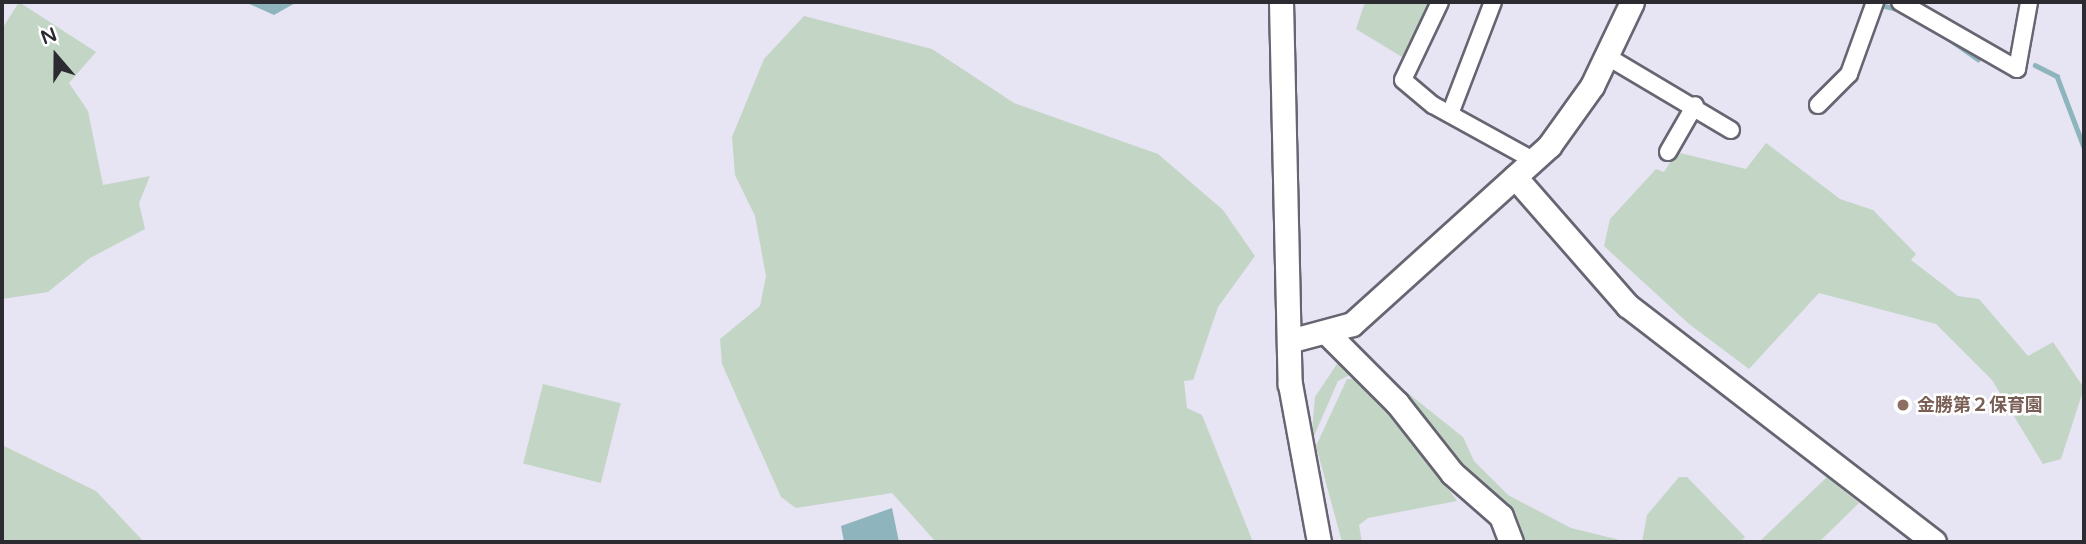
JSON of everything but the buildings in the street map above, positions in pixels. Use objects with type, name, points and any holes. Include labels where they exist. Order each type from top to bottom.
[{"type":"street","points":[[1281,2],[1289,341],[1295,431],[1319,542]]},
{"type":"street","points":[[1440,2],[1404,80],[1450,114],[1533,160]]},
{"type":"street","points":[[1450,114],[1493,2]]},
{"type":"street","points":[[1289,341],[1328,334],[1352,324],[1533,160],[1608,57],[1632,2]]},
{"type":"street","points":[[1818,105],[1849,74],[1875,2]]},
{"type":"street","points":[[1900,2],[2017,69],[2029,2]]},
{"type":"street","points":[[1608,57],[1695,105],[1731,130]]},
{"type":"street","points":[[1668,152],[1695,105]]},
{"type":"street","points":[[1515,177],[1628,306],[1934,542]]},
{"type":"street","points":[[1328,334],[1397,403],[1452,472],[1501,516],[1511,542]]},
{"type":"green space","points":[[19,2],[96,52],[69,83],[88,111],[103,185],[150,176],[139,203],[145,229],[90,258],[48,292],[2,299],[2,29]]},
{"type":"green space","points":[[1365,2],[1435,2],[1407,60],[1356,29]]},
{"type":"green space","points":[[804,16],[932,49],[1014,103],[1158,154],[1223,210],[1255,256],[1218,307],[1193,380],[1184,381],[1187,408],[1202,415],[1253,542],[936,542],[892,493],[796,508],[781,497],[722,364],[720,339],[760,306],[766,276],[755,216],[735,175],[732,137],[764,59]]},
{"type":"green space","points":[[1766,143],[1840,199],[1873,210],[1916,254],[1911,260],[1958,296],[1979,299],[2028,356],[2053,342],[2084,388],[2061,459],[2043,464],[1992,380],[1936,324],[1819,293],[1749,369],[1689,324],[1604,246],[1610,219],[1656,169],[1664,172],[1676,152],[1746,169]]},
{"type":"green space","points":[[1355,351],[1463,437],[1474,461],[1508,495],[1571,528],[1628,542],[1518,542],[1490,498]]},
{"type":"green space","points":[[1339,361],[1354,373],[1338,381],[1311,443],[1315,397]]},
{"type":"green space","points":[[1347,379],[1361,379],[1389,407],[1457,501],[1368,518],[1359,525],[1362,542],[1342,542],[1316,446]]},
{"type":"green space","points":[[543,384],[621,403],[601,483],[523,464]]},
{"type":"green space","points":[[2,445],[96,491],[144,542],[2,542]]},
{"type":"green space","points":[[1679,477],[1687,477],[1745,537],[1740,542],[1642,542],[1647,515]]},
{"type":"green space","points":[[1827,477],[1859,503],[1819,542],[1759,542]]},
{"type":"water","points":[[245,2],[297,2],[274,15]]},
{"type":"water","points":[[892,508],[899,542],[844,542],[841,526]]},
{"type":"waterway","points":[[1881,5],[1901,10]]},
{"type":"waterway","points":[[1942,34],[1978,59]]},
{"type":"waterway","points":[[2035,65],[2057,76],[2084,147]]},
{"type":"place","name":"金勝第２保育園","points":[[1903,405]]}]
